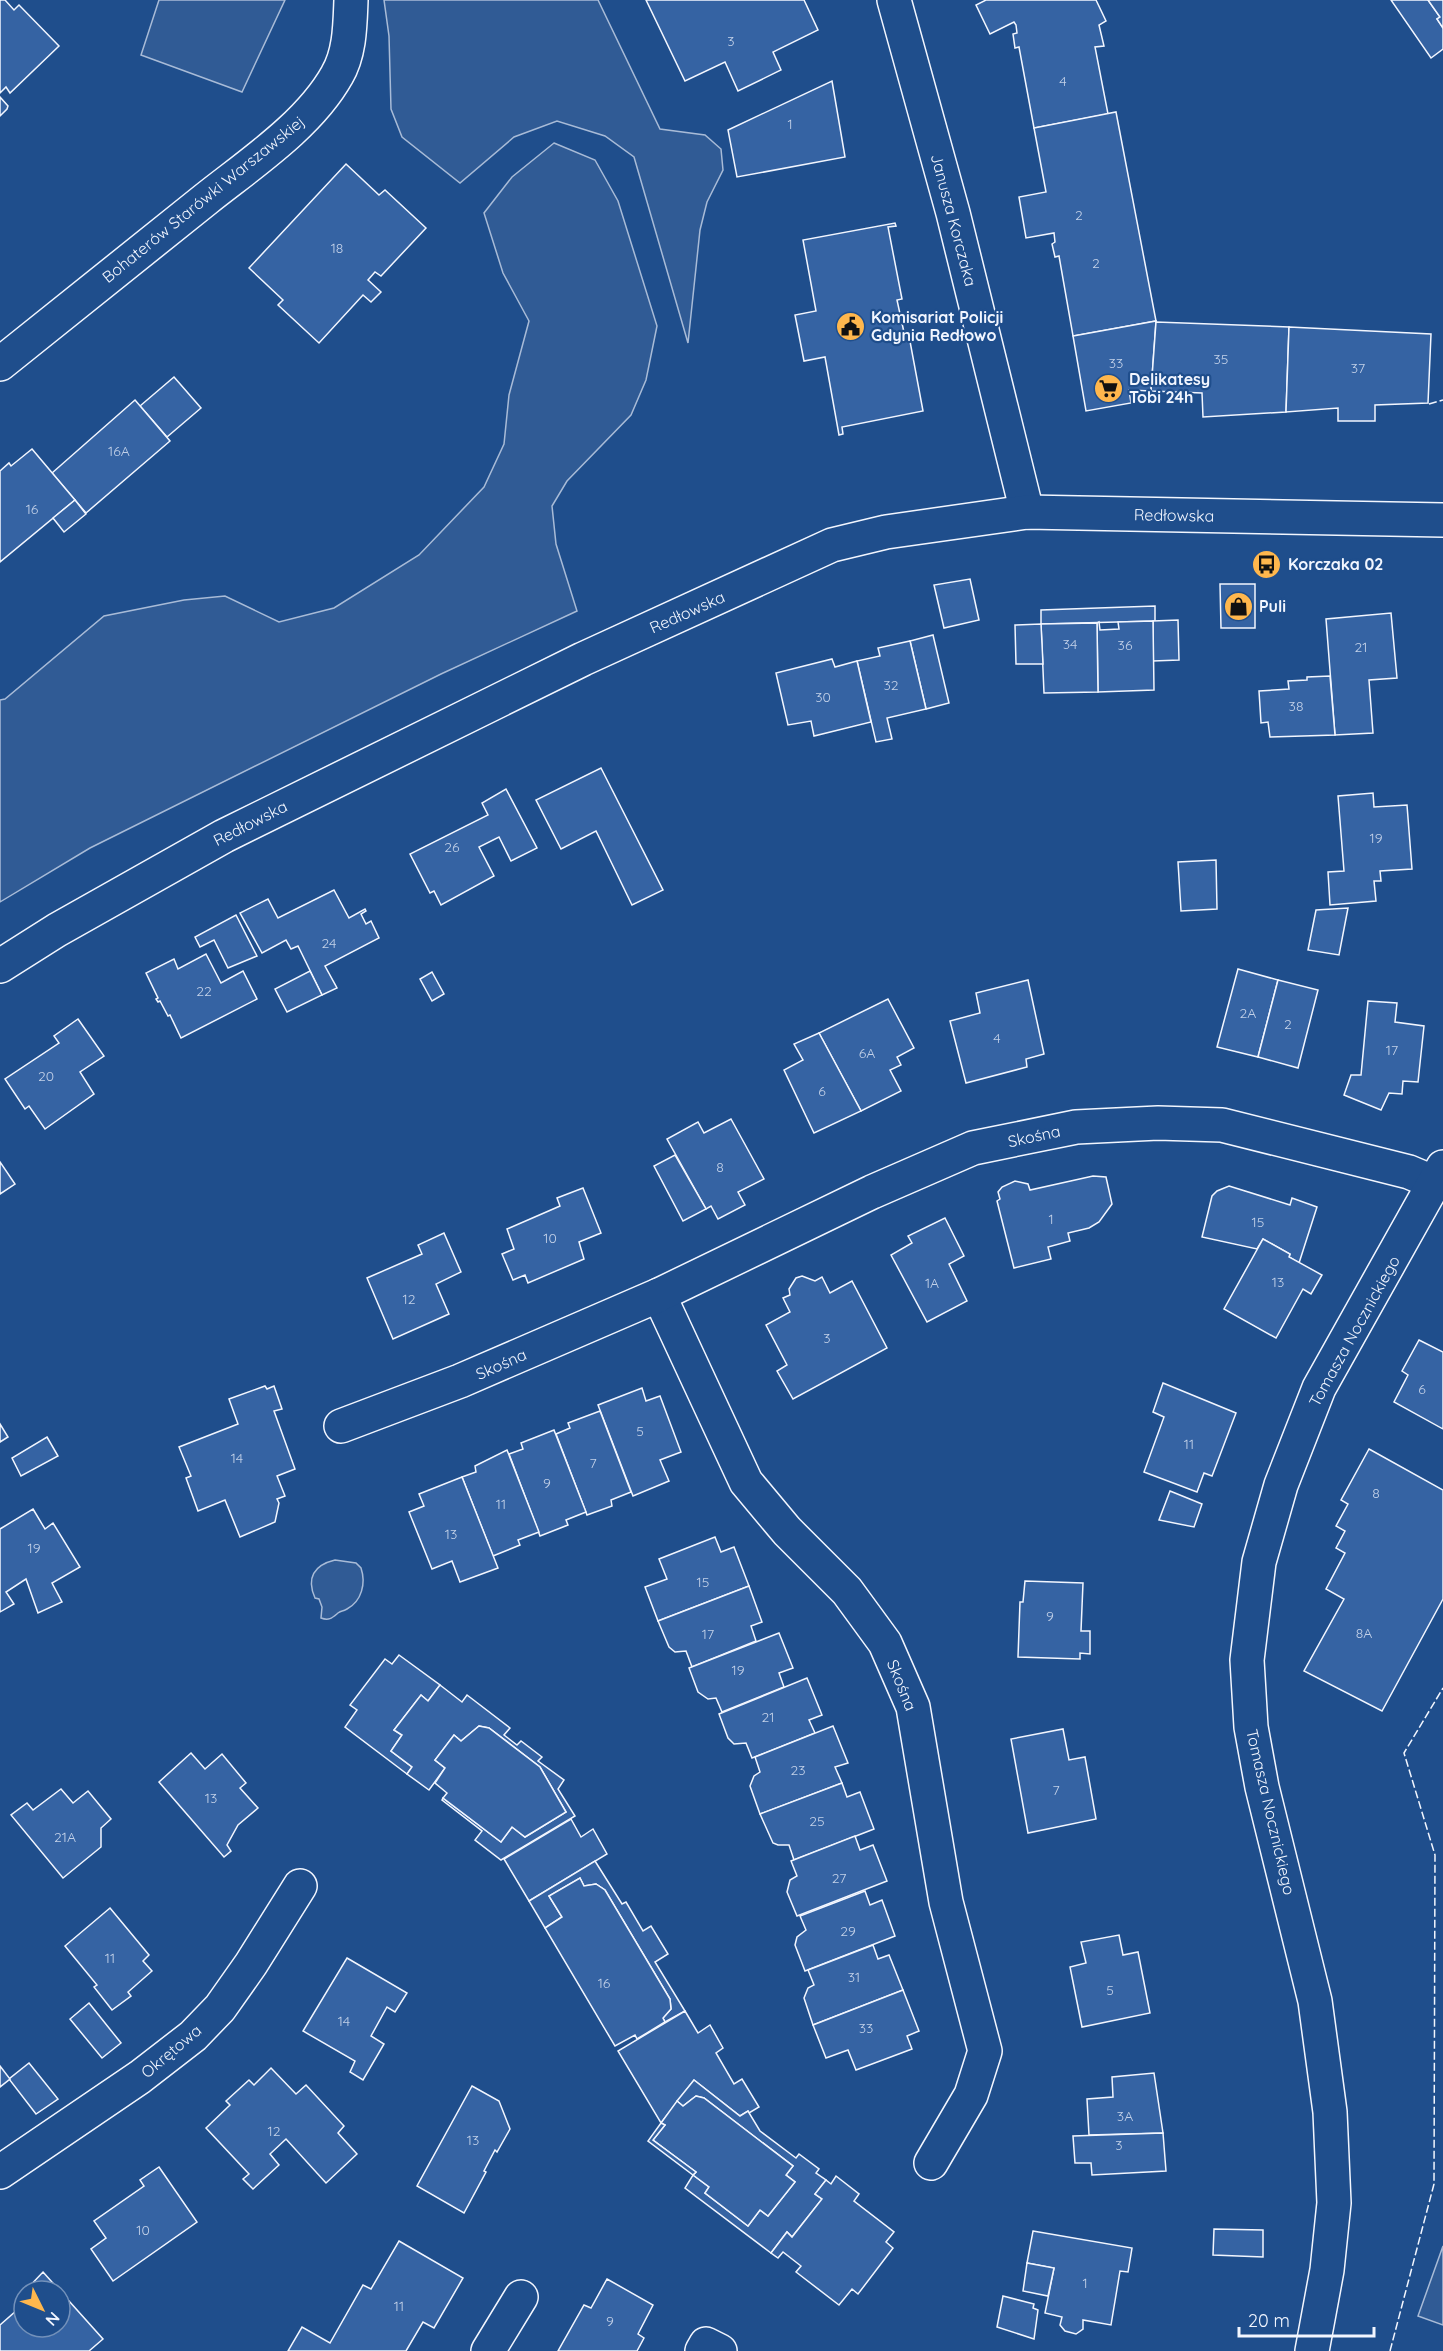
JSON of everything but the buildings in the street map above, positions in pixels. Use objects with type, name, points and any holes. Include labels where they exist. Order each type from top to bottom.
[{"type":"street","name":"Bohaterów Starówki Warszawskiej","points":[[0,364],[294,127],[320,100],[338,74],[346,51],[351,0]]},
{"type":"street","name":"Janusza Korczaka","points":[[894,0],[953,213],[1027,512]]},
{"type":"street","name":"Redłowska","points":[[0,966],[57,930],[224,836],[583,659],[832,545],[886,532],[1027,512],[1443,520]]},
{"type":"street","name":"Skośna","points":[[341,1426],[460,1382],[659,1295],[872,1192],[973,1148],[1077,1127],[1158,1123],[1222,1125],[1409,1172],[1439,1175]]},
{"type":"street","name":"Tomasza Nocznickiego","points":[[1312,2351],[1327,2270],[1334,2203],[1330,2112],[1315,2001],[1262,1787],[1253,1737],[1247,1660],[1259,1563],[1281,1485],[1310,1410],[1319,1388],[1439,1175]]},
{"type":"street","name":"Skośna","points":[[659,1295],[747,1482],[787,1531],[847,1591],[885,1643],[913,1707],[946,1902],[985,2051],[971,2095],[931,2163]]},
{"type":"street","name":"Okrętowa","points":[[0,2172],[140,2077],[193,2036],[220,2008],[257,1955],[300,1886]]},
{"type":"street","points":[[489,2351],[521,2297]]},
{"type":"shaded area","points":[[159,0],[285,0],[242,92],[141,55]]},
{"type":"shaded area","points":[[384,0],[598,0],[660,129],[705,135],[721,149],[723,170],[707,202],[700,230],[688,343],[634,157],[605,136],[557,121],[514,137],[460,183],[402,137],[391,109],[389,36]]},
{"type":"shaded area","points":[[554,143],[595,160],[618,201],[657,326],[646,380],[631,415],[567,481],[552,506],[556,544],[577,611],[441,674],[90,848],[0,902],[0,700],[5,699],[104,616],[184,600],[225,596],[279,622],[334,608],[419,555],[484,487],[504,444],[509,395],[529,321],[503,273],[484,213],[512,177]]},
{"type":"shaded area","points":[[335,1560],[356,1563],[361,1568],[363,1585],[352,1606],[324,1619],[321,1618],[322,1607],[319,1599],[315,1598],[311,1584],[317,1569]]},
{"type":"shaded area","points":[[1443,2246],[1443,2325],[1418,2316]]},
{"type":"fence","points":[[1429,404],[1443,400]]},
{"type":"fence","points":[[1390,2351],[1434,2184],[1435,1855],[1404,1753],[1443,1688]]},
{"type":"place","name":"Komisariat Policji Gdynia Redłowo","points":[[850,326]]},
{"type":"place","name":"Delikatesy Tobi 24h","points":[[1108,388]]},
{"type":"place","name":"Korczaka 02","points":[[1267,564]]},
{"type":"place","name":"Puli","points":[[1238,606]]}]
